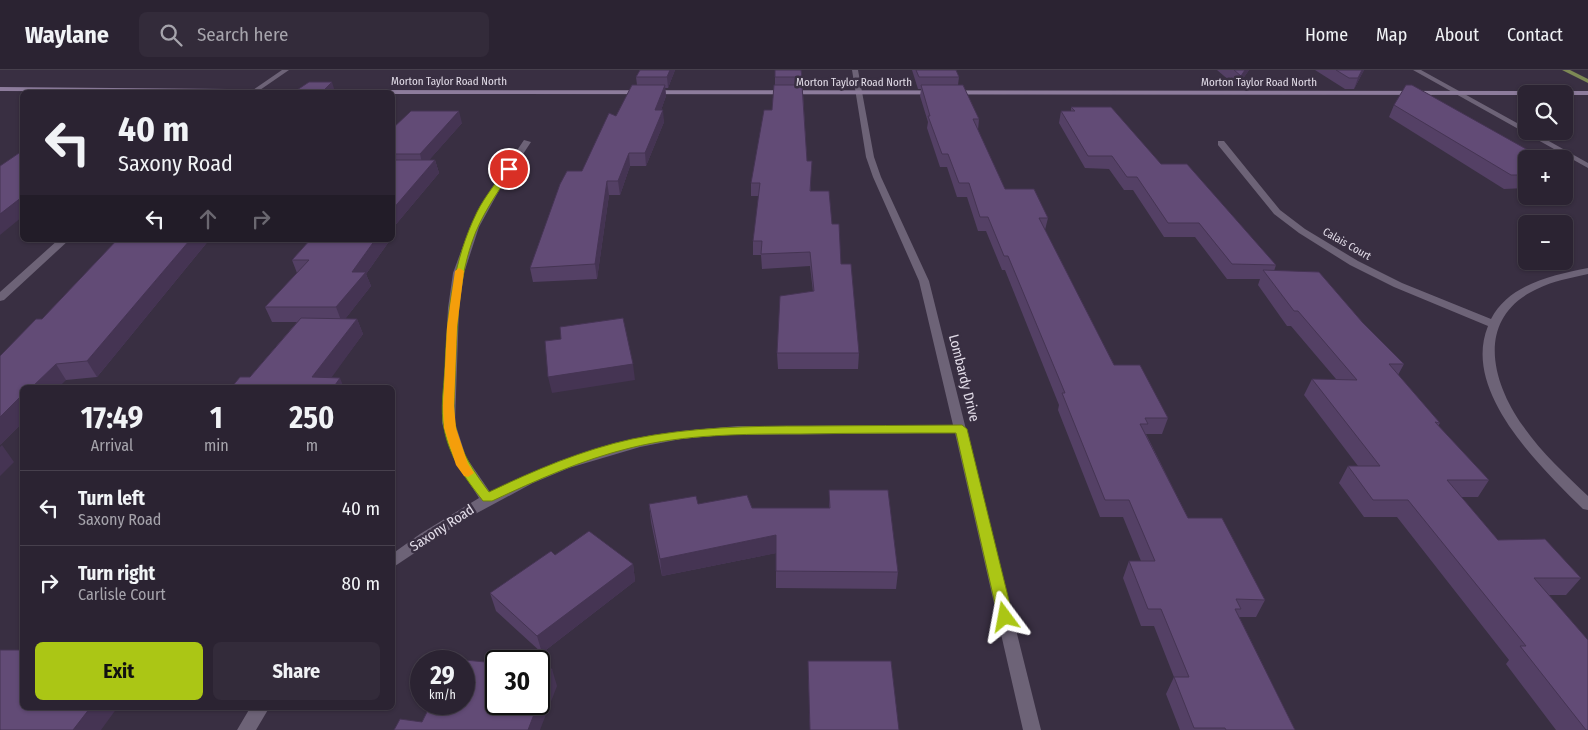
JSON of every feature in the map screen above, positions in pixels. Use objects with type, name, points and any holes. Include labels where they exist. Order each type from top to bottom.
[{"type":"street","points":[[257,90],[286,70]]},
{"type":"street","name":"Lombardy Drive","points":[[854,70],[870,157],[877,177],[924,281],[962,429],[1032,730]]},
{"type":"street","points":[[1416,70],[1588,166]]},
{"type":"street","name":"Morton Taylor Road North","points":[[0,89],[85,90]]},
{"type":"street","name":"Morton Taylor Road North","points":[[395,92],[1588,92]]},
{"type":"street","points":[[487,498],[462,465],[450,428],[448,406],[452,327],[459,270],[468,241],[482,210],[528,142]]},
{"type":"street","name":"Calais Court","points":[[1221,143],[1277,212],[1302,231],[1354,263],[1398,285],[1492,324]]},
{"type":"street","points":[[0,298],[62,242]]},
{"type":"street","points":[[1588,271],[1550,280],[1523,292],[1503,307],[1492,324],[1487,348],[1493,381],[1510,416],[1543,460],[1588,505]]},
{"type":"street","name":"Saxony Road","points":[[395,560],[433,531],[487,498],[538,474],[580,458],[631,444],[682,434],[734,430],[962,429]]},
{"type":"street","points":[[246,730],[259,710]]},
{"type":"building","points":[[640,70],[670,70],[667,77],[636,77]]},
{"type":"building","points":[[775,70],[801,70],[802,77],[775,77]]},
{"type":"building","points":[[916,70],[956,70],[959,77],[919,77]]},
{"type":"building","points":[[1234,70],[1245,70],[1241,76]]},
{"type":"building","points":[[1336,70],[1362,70],[1358,78],[1349,78]]},
{"type":"building","points":[[309,82],[332,82],[324,90],[297,90]]},
{"type":"building","points":[[632,85],[665,85],[655,110],[663,110],[645,153],[629,153],[618,181],[607,181],[595,264],[530,268],[560,184],[567,171],[582,171],[609,113],[616,116]]},
{"type":"building","points":[[774,85],[802,85],[807,161],[812,161],[810,191],[829,191],[832,224],[839,224],[841,264],[851,264],[859,353],[777,353],[780,296],[814,291],[810,252],[761,254],[762,241],[753,241],[760,183],[751,183],[764,110],[772,110]]},
{"type":"building","points":[[921,85],[963,85],[979,119],[973,119],[1005,189],[1034,189],[1048,218],[1039,218],[1114,365],[1140,365],[1168,418],[1145,418],[1148,424],[1140,424],[1188,518],[1222,518],[1265,600],[1236,599],[1241,609],[1235,609],[1295,730],[1194,728],[1174,677],[1189,677],[1161,609],[1148,609],[1129,561],[1155,561],[1129,500],[1105,500],[1062,393],[1065,393],[1008,256],[1004,256],[988,217],[980,217],[969,183],[959,183],[948,154],[942,154],[928,116],[930,116]]},
{"type":"building","points":[[1406,85],[1412,85],[1528,150],[1518,150],[1518,175],[1511,175],[1394,105]]},
{"type":"building","points":[[1071,107],[1111,107],[1161,164],[1187,164],[1276,265],[1232,264],[1199,223],[1168,223],[1137,177],[1127,177],[1112,156],[1088,156],[1061,111],[1075,111]]},
{"type":"building","points":[[411,111],[459,111],[420,154],[395,154],[395,126]]},
{"type":"building","points":[[20,152],[20,199],[0,214],[0,166]]},
{"type":"building","points":[[395,160],[435,160],[395,207]]},
{"type":"building","points":[[115,242],[188,242],[87,361],[56,364],[34,385],[20,385],[20,397],[0,417],[0,356],[36,319],[42,319]]},
{"type":"building","points":[[308,242],[374,242],[352,272],[366,272],[336,307],[265,307],[309,260],[292,260]]},
{"type":"building","points":[[1263,270],[1319,272],[1363,323],[1404,364],[1389,364],[1440,423],[1435,422],[1489,480],[1447,480],[1498,540],[1545,539],[1581,578],[1534,578],[1588,640],[1588,730],[1586,730],[1520,646],[1526,646],[1408,500],[1373,500],[1348,466],[1380,466],[1312,379],[1357,380],[1298,311],[1294,311]]},
{"type":"building","points":[[301,318],[357,319],[312,377],[340,378],[335,385],[233,385],[240,377],[250,377]]},
{"type":"building","points":[[623,318],[633,364],[548,377],[545,341],[561,339],[560,327]]},
{"type":"building","points":[[829,490],[888,490],[898,572],[776,571],[776,535],[660,559],[649,504],[696,496],[698,504],[747,495],[752,508],[830,508]]},
{"type":"building","points":[[589,531],[633,564],[537,636],[490,593],[551,551],[555,555]]},
{"type":"building","points":[[0,650],[20,650],[20,710],[88,710],[73,730],[0,730]]},
{"type":"building","points":[[475,661],[485,662],[485,715],[534,715],[528,730],[394,730],[400,719],[422,722],[426,715],[475,715]]},
{"type":"building","points":[[808,661],[891,661],[899,730],[810,730]]},
{"type":"waterway","points":[[1565,70],[1588,81]]},
{"type":"slow traffic","points":[[459,271],[452,327],[448,406],[450,428],[462,465],[468,473]]},
{"type":"route","points":[[509,169],[482,210],[468,241],[459,270],[452,327],[448,406],[450,428],[462,465],[487,498],[538,474],[580,458],[631,444],[682,434],[734,430],[962,429],[1005,617]]}]
